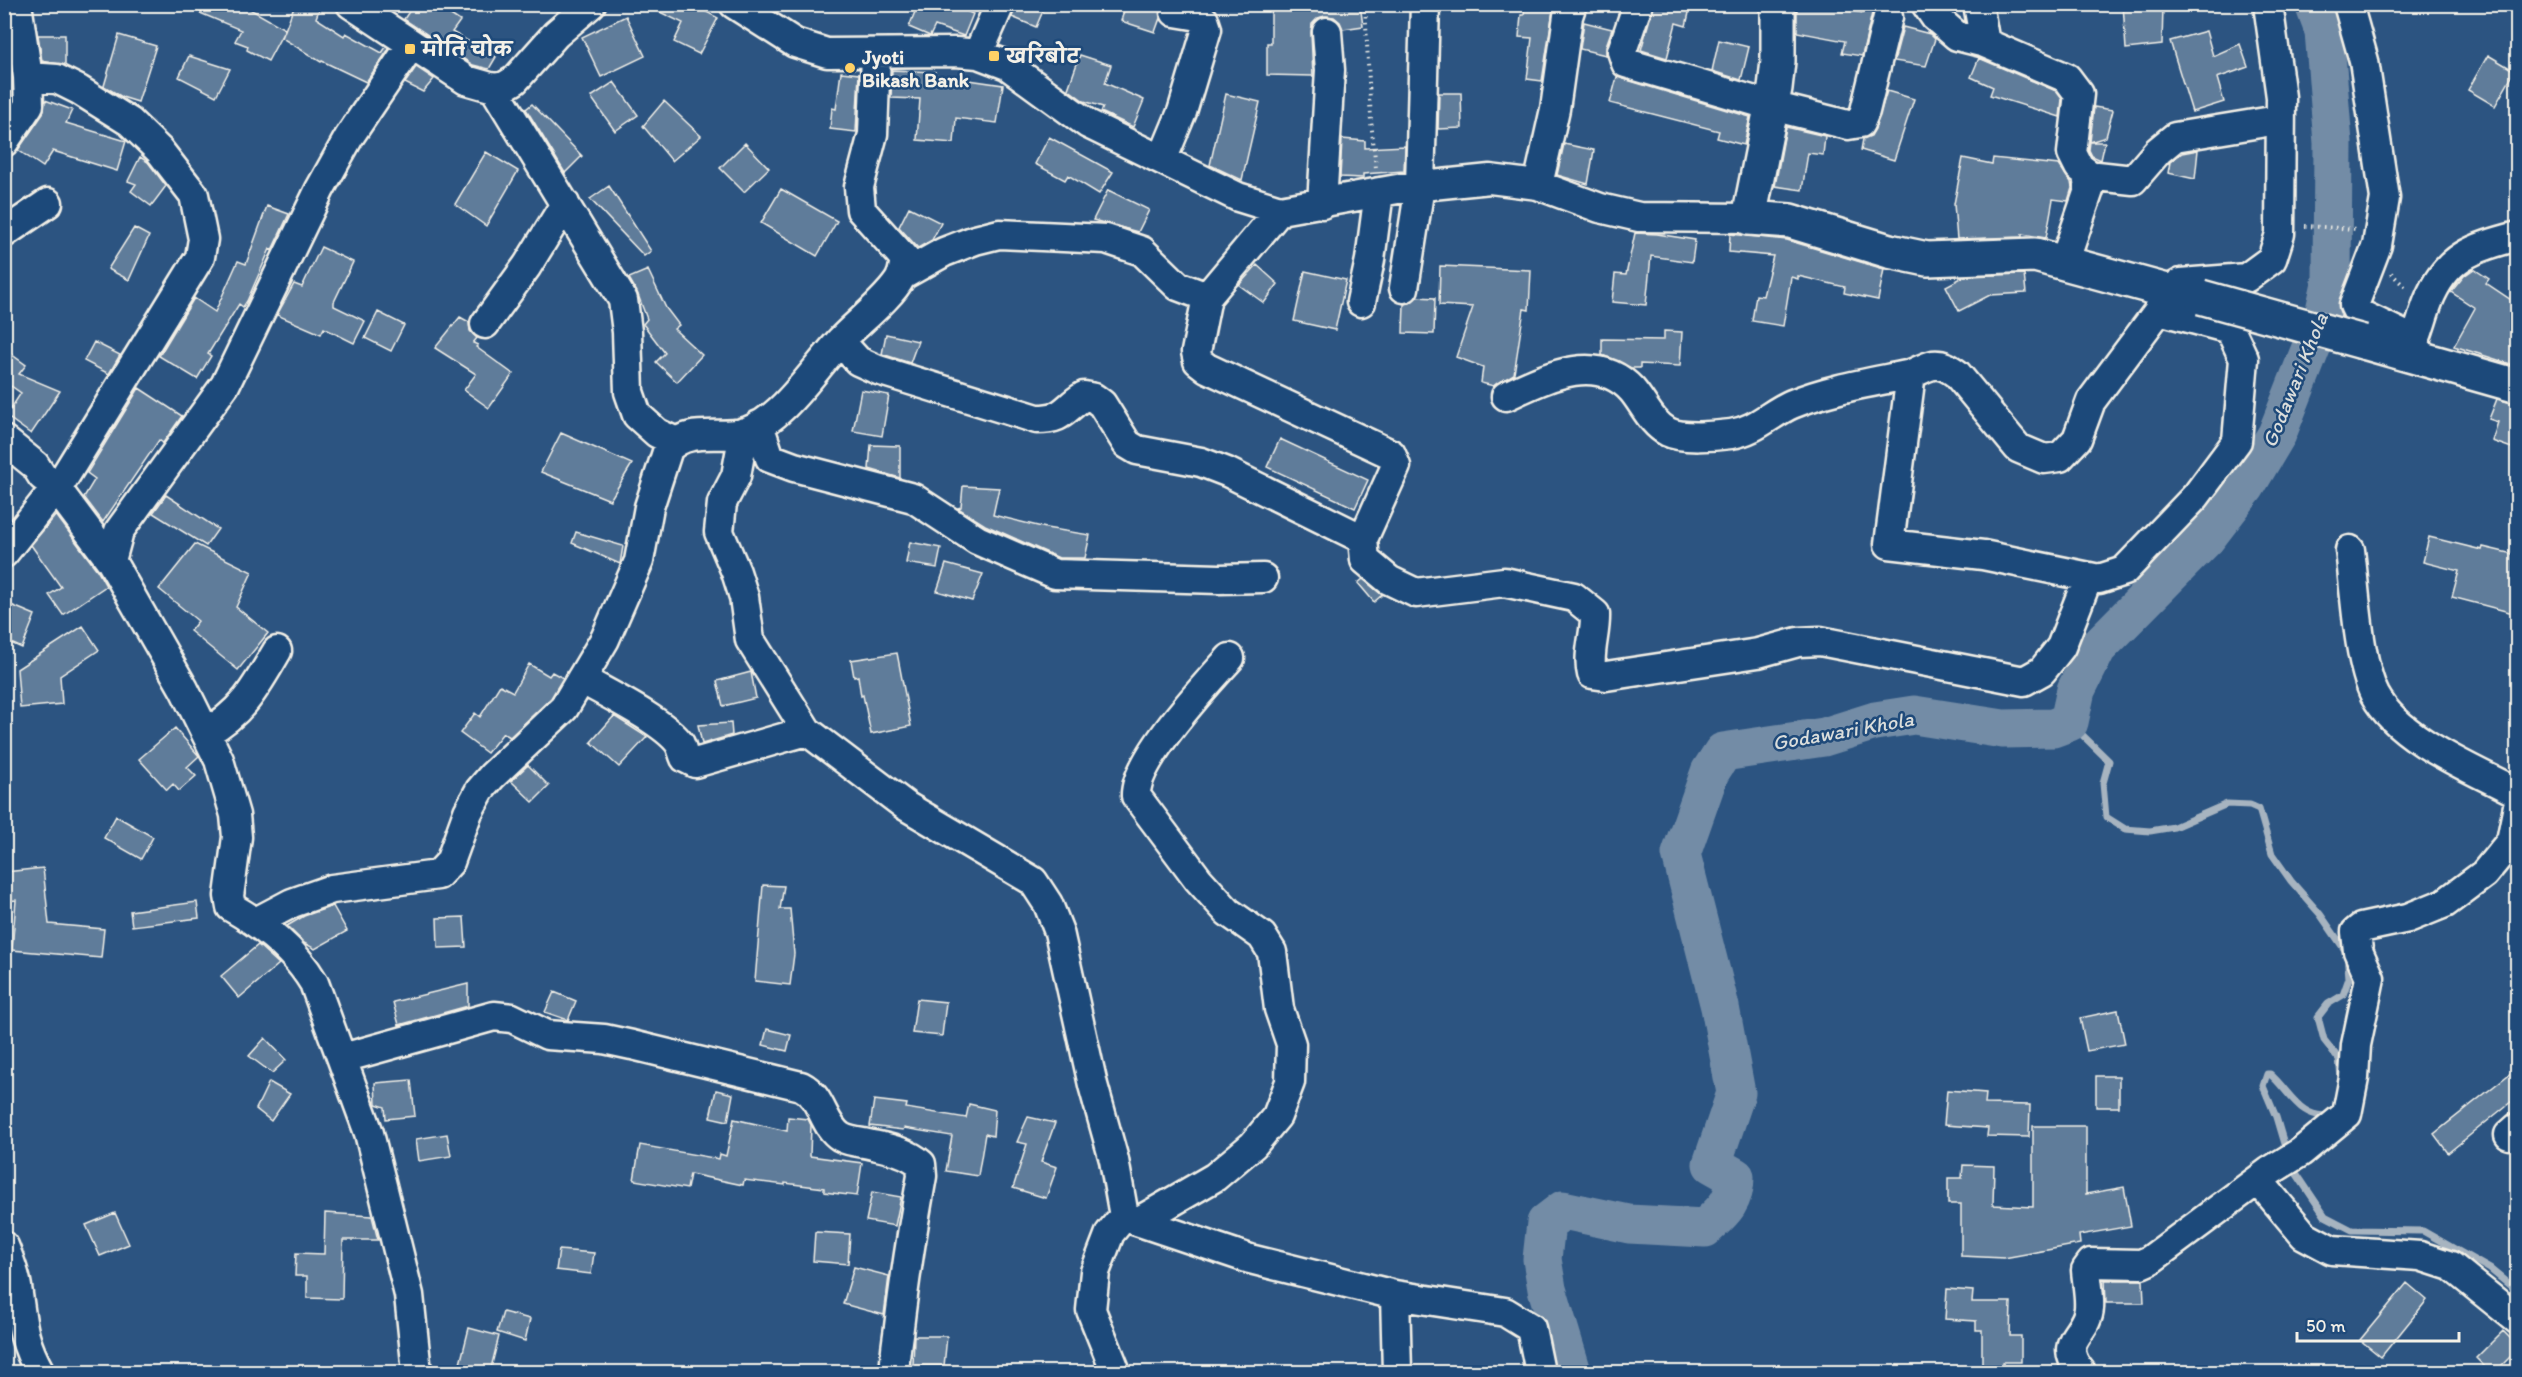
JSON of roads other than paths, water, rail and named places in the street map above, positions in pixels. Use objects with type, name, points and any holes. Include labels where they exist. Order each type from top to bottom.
[{"type":"main road","points":[[1778,4],[1778,61],[1772,106],[1749,218],[1790,221],[1889,251],[1927,259],[2035,255],[2064,263],[2163,300],[2201,297],[2363,342],[2412,348],[2517,386]]},
{"type":"street","points":[[4,142],[29,105],[28,77],[17,4]]},
{"type":"street","points":[[351,4],[466,80],[494,88],[505,86],[515,80],[556,34],[591,4]]},
{"type":"street","points":[[734,4],[795,43],[827,53],[876,54],[928,51],[978,54],[1007,65],[1088,124],[1238,197],[1280,210],[1379,192],[1490,179],[1538,185],[1600,208],[1639,217],[1749,218]]},
{"type":"street","points":[[978,54],[1000,4]]},
{"type":"street","points":[[1404,288],[1420,186],[1425,4]]},
{"type":"street","points":[[1538,185],[1555,109],[1568,16],[1572,4]]},
{"type":"street","points":[[1638,4],[1622,51],[1626,63],[1772,106],[1848,125],[1860,123],[1865,111],[1888,17]]},
{"type":"street","points":[[1926,4],[1935,17],[1957,36],[1986,43],[2067,78],[2079,94],[2072,153],[2079,166],[2087,173],[2090,190],[2064,263]]},
{"type":"street","points":[[1978,4],[1986,43]]},
{"type":"street","points":[[1506,396],[1563,371],[1595,370],[1616,378],[1632,390],[1650,417],[1668,432],[1704,437],[1734,434],[1761,423],[1789,406],[1822,393],[1911,374],[1932,365],[1947,366],[1957,374],[2018,448],[2044,459],[2060,457],[2077,439],[2091,401],[2163,300],[2181,283],[2246,278],[2272,259],[2280,234],[2281,97],[2268,4]]},
{"type":"street","points":[[2348,4],[2364,61],[2385,198],[2377,245],[2354,305],[2358,313],[2412,348],[2428,302],[2441,276],[2459,257],[2485,245],[2517,236]]},
{"type":"street","points":[[1162,160],[1182,112],[1207,29],[1204,20],[1199,16],[1175,12]]},
{"type":"street","points":[[1322,204],[1329,109],[1330,70],[1327,32]]},
{"type":"street","points":[[111,561],[118,531],[225,384],[320,189],[349,137],[411,45]]},
{"type":"street","points":[[494,88],[533,156],[623,300],[627,332],[629,392],[637,415],[657,433],[674,441],[705,434],[752,429],[793,398],[840,341],[890,291],[901,276],[905,259],[861,210],[859,187],[873,134],[876,54]]},
{"type":"street","points":[[4,553],[57,489],[200,257],[203,239],[194,195],[159,150],[130,122],[57,79],[28,77]]},
{"type":"street","points":[[2097,176],[2133,180],[2158,151],[2175,137],[2272,121]]},
{"type":"street","points":[[1361,302],[1370,260],[1379,192]]},
{"type":"street","points":[[4,233],[48,202]]},
{"type":"street","points":[[484,324],[527,266],[565,204]]},
{"type":"street","points":[[1280,210],[1207,297],[1196,352],[1198,361],[1207,368],[1391,454],[1396,466],[1363,539],[1365,560],[1389,580],[1416,593],[1504,582],[1574,597],[1595,614],[1596,630],[1589,662],[1592,674],[1606,676],[1758,653],[1797,642],[1820,641],[2024,681],[2042,671],[2061,647],[2088,578]]},
{"type":"street","points":[[901,276],[944,252],[999,234],[1106,239],[1142,251],[1178,286],[1207,297]]},
{"type":"street","points":[[2230,329],[2246,278]]},
{"type":"street","points":[[1911,374],[1889,544],[1983,555],[2099,579],[2124,571],[2196,496],[2237,441],[2244,359],[2230,329],[2163,300]]},
{"type":"street","points":[[840,341],[858,361],[878,370],[1037,419],[1053,419],[1067,411],[1084,396],[1094,398],[1102,404],[1127,444],[1137,450],[1201,462],[1227,472],[1363,539]]},
{"type":"street","points":[[752,429],[770,458],[794,467],[913,498],[977,540],[1055,574],[1219,579],[1263,578]]},
{"type":"street","points":[[752,429],[736,476],[722,503],[719,532],[744,597],[750,640],[807,731],[906,806],[1033,881],[1048,904],[1059,932],[1093,1085],[1131,1219]]},
{"type":"street","points":[[4,440],[35,465],[42,476],[57,489],[111,561],[184,689],[219,760],[235,815],[237,837],[229,896],[231,907],[256,922],[303,964],[314,983],[369,1133],[410,1295],[417,1372]]},
{"type":"street","points":[[256,922],[292,903],[332,889],[438,875],[450,861],[468,812],[480,790],[564,708],[606,639],[639,561],[657,477],[668,449],[674,441]]},
{"type":"street","points":[[2081,1372],[2075,1364],[2071,1351],[2073,1338],[2090,1309],[2086,1270],[2091,1263],[2141,1264],[2150,1260],[2264,1175],[2301,1152],[2347,1114],[2354,1078],[2356,1045],[2370,978],[2358,951],[2356,932],[2361,928],[2408,918],[2445,903],[2484,874],[2511,841],[2517,805],[2393,720],[2375,695],[2365,667],[2350,550]]},
{"type":"street","points":[[206,733],[227,721],[249,698],[277,651]]},
{"type":"street","points":[[1116,1372],[1091,1310],[1095,1272],[1110,1233],[1131,1219],[1215,1178],[1253,1145],[1277,1116],[1290,1082],[1291,1044],[1279,1009],[1272,952],[1262,936],[1228,912],[1198,879],[1136,796],[1135,785],[1153,754],[1193,699],[1230,658]]},
{"type":"street","points":[[581,679],[658,725],[681,745],[685,758],[695,763],[807,731]]},
{"type":"street","points":[[343,1058],[494,1016],[512,1018],[547,1035],[632,1045],[801,1086],[810,1091],[834,1132],[844,1139],[898,1151],[921,1164],[922,1176],[903,1282],[899,1330],[894,1352],[895,1372]]},
{"type":"street","points":[[2264,1175],[2304,1235],[2332,1250],[2420,1256],[2451,1266],[2517,1320]]},
{"type":"street","points":[[1131,1219],[1250,1258],[1395,1295],[1505,1312],[1531,1328],[1540,1372]]},
{"type":"street","points":[[4,1246],[17,1286],[20,1320],[28,1350],[40,1372]]},
{"type":"street","points":[[1395,1295],[1397,1372]]},
{"type":"waterway","name":"Godawari Khola","points":[[1572,1372],[1547,1289],[1542,1259],[1546,1223],[1563,1210],[1629,1224],[1705,1228],[1722,1211],[1733,1193],[1735,1177],[1712,1164],[1736,1093],[1720,1007],[1681,854],[1710,772],[1723,752],[1824,737],[1875,721],[1914,715],[2003,729],[2053,728],[2069,722],[2076,690],[2097,648],[2206,538],[2246,486],[2277,434],[2324,315],[2332,279],[2333,143],[2324,31],[2314,4]]},
{"type":"waterway","points":[[2069,722],[2109,761],[2103,783],[2106,817],[2125,829],[2150,831],[2174,827],[2227,804],[2250,805],[2259,809],[2272,854],[2291,881],[2320,914],[2347,953],[2349,978],[2343,995],[2328,1004],[2318,1017],[2324,1040],[2339,1059],[2341,1078]]},
{"type":"waterway","points":[[2287,1154],[2276,1117],[2263,1086],[2267,1074],[2270,1074],[2303,1109],[2320,1116],[2330,1115]]},
{"type":"waterway","points":[[2290,1164],[2325,1216],[2352,1230],[2423,1231],[2490,1269],[2518,1292]]},
{"type":"place","name":"मोति चोक","points":[[410,49]]},
{"type":"place","name":"खरिबोट","points":[[994,56]]},
{"type":"place","name":"Jyoti Bikash Bank","points":[[850,68]]}]
